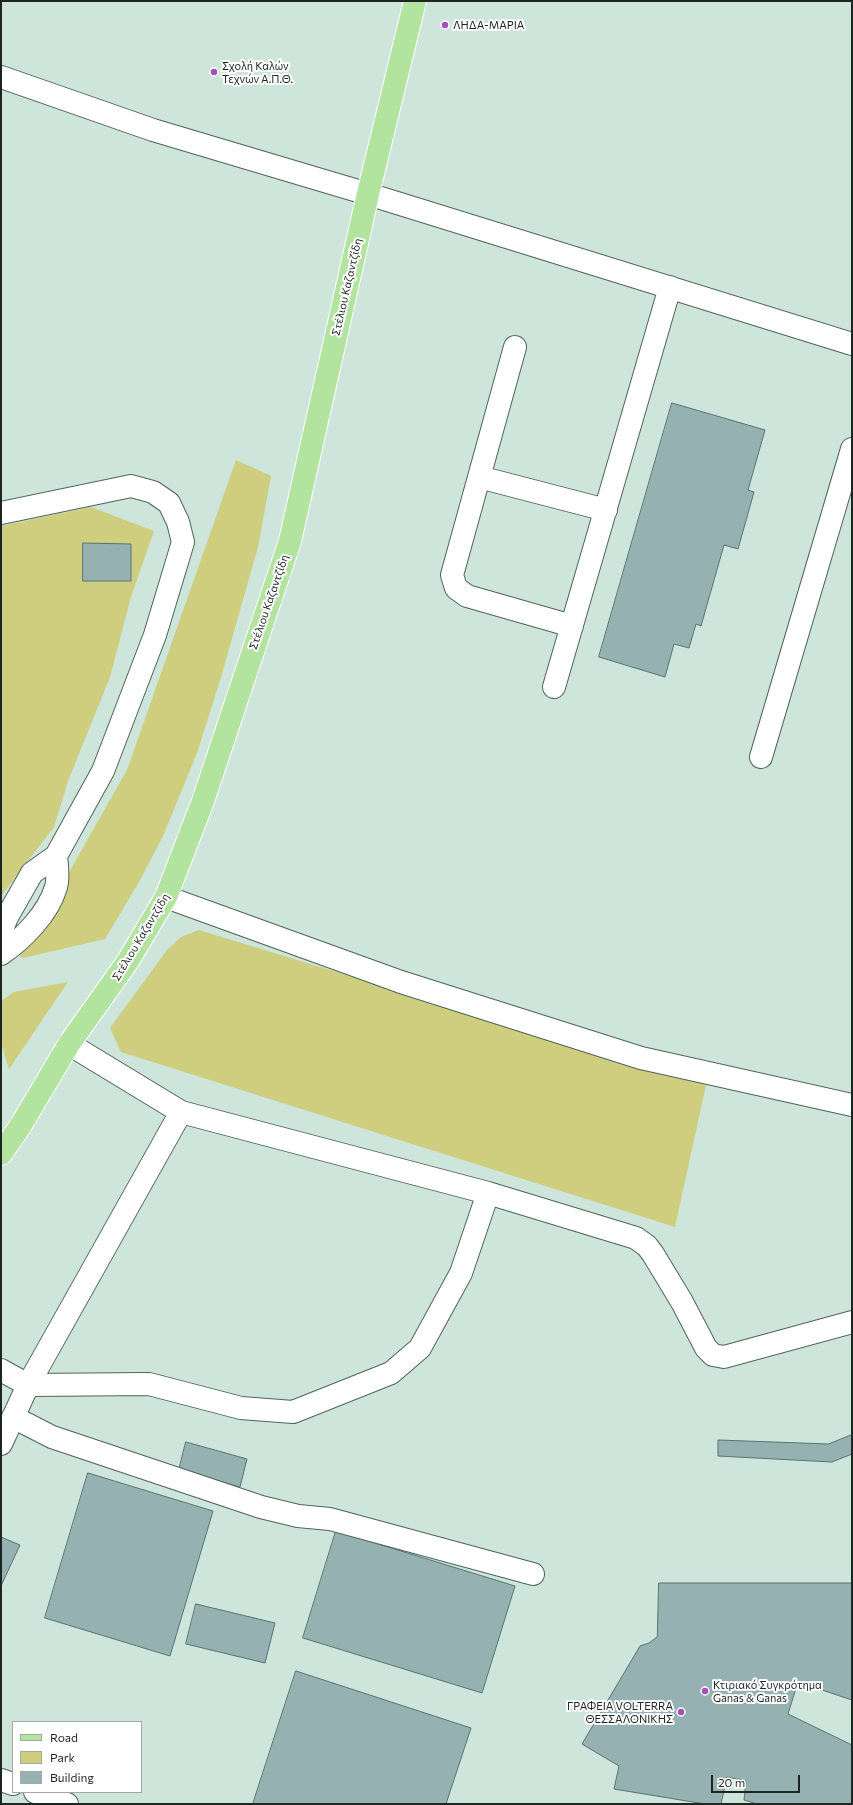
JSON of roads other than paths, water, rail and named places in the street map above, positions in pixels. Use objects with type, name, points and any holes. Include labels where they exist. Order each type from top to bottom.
[{"type":"main road","name":"Στέλιου Καζαντζίδη","points":[[1,1154],[21,1125],[69,1044],[128,961],[166,897],[203,801],[290,541],[368,194],[416,1]]},
{"type":"street","points":[[1,77],[152,130],[368,194],[852,344]]},
{"type":"street","points":[[554,687],[670,287]]},
{"type":"street","points":[[515,346],[452,575],[456,588],[467,596],[572,626]]},
{"type":"street","points":[[762,757],[852,449]]},
{"type":"street","points":[[479,477],[606,510]]},
{"type":"street","points":[[1,514],[131,486],[153,492],[169,503],[178,522],[183,542],[155,635],[103,771],[56,856],[32,873],[7,917],[1,932]]},
{"type":"street","points":[[1,954],[26,932],[51,899],[56,886],[57,878],[56,856]]},
{"type":"street","points":[[166,897],[401,982],[641,1058],[852,1105]]},
{"type":"street","points":[[69,1044],[181,1112],[488,1193],[636,1238],[647,1246],[682,1302],[706,1348],[713,1355],[724,1357],[852,1322]]},
{"type":"street","points":[[1,1444],[28,1385],[181,1112]]},
{"type":"street","points":[[1,1370],[28,1385],[148,1384],[240,1408],[293,1412],[391,1373],[420,1348],[461,1273],[488,1193]]},
{"type":"street","points":[[14,1417],[52,1437],[261,1507],[298,1516],[330,1519],[533,1574]]},
{"type":"street","points":[[1,1780],[12,1784]]},
{"type":"street","points":[[38,1793],[67,1804]]},
{"type":"place","name":"ΛΗΔΑ-ΜΑΡΙΑ","points":[[445,25]]},
{"type":"place","name":"Σχολή Καλών Τεχνών Α.Π.Θ.","points":[[214,72]]},
{"type":"place","name":"Κτιριακό Συγκρότημα Ganas & Ganas","points":[[705,1691]]},
{"type":"place","name":"ΓΡΑΦΕΙΑ VOLTERRA ΘΕΣΣΑΛΟΝΙΚΗΣ","points":[[681,1712]]}]
